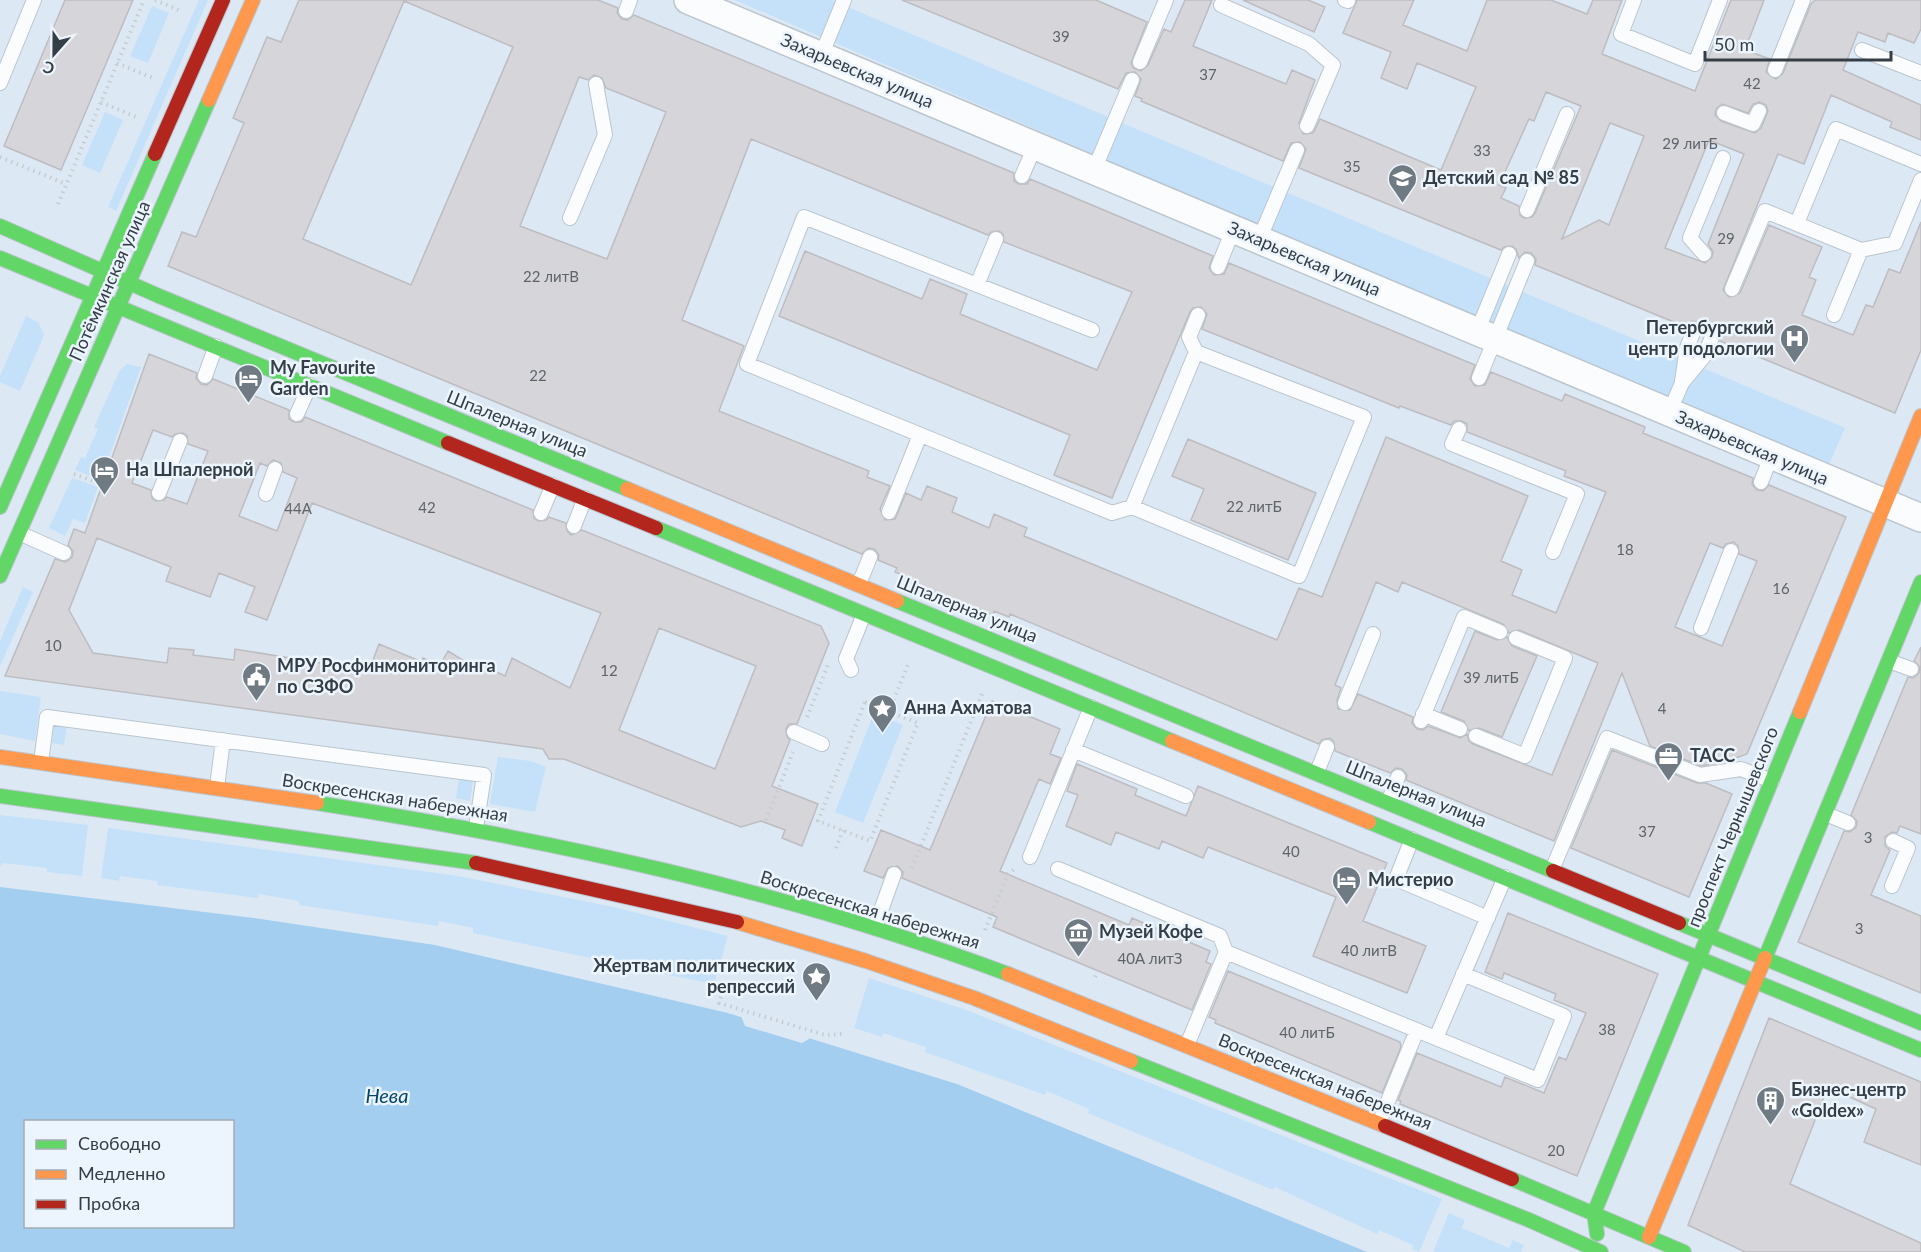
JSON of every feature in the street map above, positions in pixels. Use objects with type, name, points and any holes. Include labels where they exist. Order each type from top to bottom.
[{"type":"street","name":"Потёмкинская улица","points":[[0,507],[223,0]]},
{"type":"street","name":"Потёмкинская улица","points":[[0,576],[253,0]]},
{"type":"street","name":"Захарьевская улица","points":[[688,0],[1771,457],[1921,518]]},
{"type":"street","name":"Шпалерная улица","points":[[0,226],[129,282],[1921,1023]]},
{"type":"street","points":[[0,258],[1921,1050]]},
{"type":"street","name":"проспект Чернышевского","points":[[1594,1213],[1885,504],[1915,449],[1921,416]]},
{"type":"street","points":[[1650,1237],[1921,582]]},
{"type":"street","name":"Воскресенская набережная","points":[[0,757],[217,787],[476,828],[710,880],[875,927],[987,965],[1187,1045],[1379,1123],[1684,1252]]},
{"type":"street","points":[[0,796],[464,860],[733,921],[866,961],[974,998],[1518,1215],[1604,1252]]},
{"type":"street","points":[[1594,1213],[1597,1233],[1604,1252]]},
{"type":"lane","points":[[0,83],[34,0]]},
{"type":"lane","points":[[821,56],[844,0]]},
{"type":"lane","points":[[1140,62],[1166,0]]},
{"type":"lane","points":[[1634,0],[1621,34],[1695,64],[1720,0]]},
{"type":"lane","points":[[1775,70],[1803,0]]},
{"type":"lane","points":[[1221,5],[1309,44],[1333,65],[1307,126]]},
{"type":"lane","points":[[1862,50],[1920,71]]},
{"type":"lane","points":[[1094,170],[1132,80]]},
{"type":"lane","points":[[570,218],[605,135],[596,84]]},
{"type":"lane","points":[[1724,113],[1753,124],[1759,111]]},
{"type":"lane","points":[[1527,210],[1567,114]]},
{"type":"lane","points":[[1797,223],[1836,129],[1921,164]]},
{"type":"lane","points":[[1022,176],[1035,146]]},
{"type":"lane","points":[[1259,240],[1297,150]]},
{"type":"lane","points":[[1704,254],[1690,238],[1723,158]]},
{"type":"lane","points":[[1732,289],[1766,211],[1862,250],[1895,243],[1921,180]]},
{"type":"lane","points":[[1092,330],[804,217],[747,364],[1112,513],[1132,507],[1299,576],[1364,417],[1196,352],[1189,336],[1198,315]]},
{"type":"lane","points":[[1218,267],[1233,230]]},
{"type":"lane","points":[[977,285],[996,238]]},
{"type":"lane","points":[[1834,315],[1862,250]]},
{"type":"lane","points":[[1479,378],[1486,336],[1509,254]]},
{"type":"lane","points":[[1486,336],[1527,261]]},
{"type":"lane","points":[[1669,413],[1682,383],[1687,348],[1694,330]]},
{"type":"lane","points":[[1682,383],[1705,355],[1712,337]]},
{"type":"lane","points":[[205,376],[216,346]]},
{"type":"lane","points":[[1132,507],[1196,352]]},
{"type":"lane","points":[[297,414],[310,385]]},
{"type":"lane","points":[[1459,429],[1452,444],[1577,494],[1553,552]]},
{"type":"lane","points":[[889,512],[920,435]]},
{"type":"lane","points":[[159,493],[180,441]]},
{"type":"lane","points":[[1761,482],[1771,457]]},
{"type":"lane","points":[[266,494],[275,470]]},
{"type":"lane","points":[[541,513],[553,485]]},
{"type":"lane","points":[[574,526],[585,498]]},
{"type":"lane","points":[[19,532],[64,553]]},
{"type":"lane","points":[[1701,628],[1731,551]]},
{"type":"lane","points":[[859,584],[870,557]]},
{"type":"lane","points":[[851,670],[846,659],[865,613]]},
{"type":"lane","points":[[1460,729],[1422,717],[1464,617],[1500,632]]},
{"type":"lane","points":[[1345,703],[1374,634]]},
{"type":"lane","points":[[1476,736],[1525,756],[1565,658],[1516,638]]},
{"type":"lane","points":[[1889,660],[1911,669]]},
{"type":"lane","points":[[1030,857],[1091,707]]},
{"type":"lane","points":[[41,762],[47,717],[484,776],[476,828]]},
{"type":"lane","points":[[794,732],[822,744]]},
{"type":"lane","points":[[1552,870],[1607,738],[1700,775],[1742,769],[1772,781]]},
{"type":"lane","points":[[217,787],[223,740]]},
{"type":"lane","points":[[1317,772],[1327,747]]},
{"type":"lane","points":[[1073,750],[1186,796]]},
{"type":"lane","points":[[1388,802],[1398,777]]},
{"type":"lane","points":[[1826,814],[1848,823]]},
{"type":"lane","points":[[1412,839],[1396,879],[1488,918]]},
{"type":"lane","points":[[1892,886],[1908,848],[1893,841]]},
{"type":"lane","points":[[1058,869],[1220,936],[1226,952],[1187,1045]]},
{"type":"lane","points":[[875,927],[894,874]]},
{"type":"lane","points":[[1436,1038],[1505,877]]},
{"type":"lane","points":[[1226,952],[1538,1080],[1564,1016],[1463,974]]},
{"type":"lane","points":[[1379,1123],[1417,1030]]},
{"type":"lane","points":[[1643,1252],[1650,1237]]},
{"type":"path","points":[[58,204],[144,0]]},
{"type":"path","points":[[155,0],[181,11]]},
{"type":"path","points":[[117,63],[153,78]]},
{"type":"path","points":[[101,102],[136,117]]},
{"type":"path","points":[[0,157],[66,184]]},
{"type":"path","points":[[68,472],[99,483]]},
{"type":"path","points":[[889,711],[909,660]]},
{"type":"path","points":[[911,871],[983,693]]},
{"type":"path","points":[[865,702],[918,723],[870,841],[843,830],[818,821],[865,702]]},
{"type":"path","points":[[766,820],[769,812]]},
{"type":"path","points":[[836,848],[843,830]]},
{"type":"path","points":[[985,930],[1008,874],[1030,857]]},
{"type":"path","points":[[1095,977],[1098,971]]},
{"type":"path","points":[[721,997],[719,1003],[825,1035],[842,1034]]},
{"type":"shaded area","points":[[199,0],[208,0],[116,211],[108,207]]},
{"type":"shaded area","points":[[735,0],[831,0],[1845,428],[1827,469]]},
{"type":"shaded area","points":[[152,6],[169,13],[148,63],[130,56]]},
{"type":"shaded area","points":[[105,112],[123,120],[100,173],[82,165]]},
{"type":"shaded area","points":[[26,316],[38,322],[44,335],[20,391],[0,382],[0,376]]},
{"type":"shaded area","points":[[127,364],[141,367],[101,480],[75,470],[81,457],[85,458],[98,429],[94,427],[120,370]]},
{"type":"shaded area","points":[[72,478],[98,487],[85,523],[73,519],[65,536],[49,528]]},
{"type":"shaded area","points":[[23,587],[33,592],[0,666],[0,641]]},
{"type":"shaded area","points":[[0,691],[41,697],[35,741],[0,734]]},
{"type":"shaded area","points":[[874,713],[903,725],[863,823],[835,812]]},
{"type":"shaded area","points":[[54,723],[67,725],[64,745],[52,743]]},
{"type":"shaded area","points":[[498,757],[531,761],[546,767],[535,812],[490,804]]},
{"type":"shaded area","points":[[459,778],[473,781],[470,801],[456,798]]},
{"type":"shaded area","points":[[0,815],[88,825],[82,876],[47,872],[47,868],[3,863],[0,866]]},
{"type":"shaded area","points":[[108,828],[458,876],[614,907],[728,936],[714,984],[664,974],[665,970],[620,961],[619,964],[473,933],[473,928],[439,921],[438,926],[299,905],[299,901],[259,894],[258,898],[157,885],[157,881],[120,876],[119,881],[101,878]]},
{"type":"shaded area","points":[[869,978],[969,1011],[1442,1199],[1419,1252],[1412,1249],[1413,1245],[1379,1230],[1377,1234],[1275,1187],[1273,1190],[1088,1113],[1089,1109],[1047,1091],[1045,1095],[925,1052],[926,1047],[883,1033],[882,1037],[854,1028]]},
{"type":"shaded area","points":[[1449,1213],[1465,1220],[1462,1228],[1509,1248],[1513,1240],[1524,1245],[1521,1252],[1433,1252]]},
{"type":"water","name":"Нева","points":[[0,887],[254,918],[435,945],[728,1013],[957,1084],[1367,1252],[0,1252]]},
{"type":"pier","points":[[729,1010],[824,1038],[824,1041],[812,1037],[802,1043],[745,1026],[741,1016],[728,1013]]},
{"type":"building","points":[[65,0],[133,0],[61,170],[4,146]]},
{"type":"building","points":[[299,0],[598,0],[618,8],[617,13],[622,19],[628,20],[634,15],[1014,173],[1014,181],[1019,184],[1027,184],[1030,179],[1213,256],[1209,268],[1214,275],[1224,274],[1229,263],[1475,365],[1470,379],[1475,386],[1485,385],[1491,372],[1562,401],[1565,394],[1645,427],[1643,433],[1753,478],[1752,484],[1757,490],[1763,491],[1769,485],[1846,517],[1747,754],[1725,762],[1701,766],[1650,746],[1622,673],[1554,841],[1406,780],[1407,775],[1402,769],[1396,768],[1390,773],[1335,751],[1334,742],[1330,738],[1322,740],[1319,744],[1010,614],[1009,617],[994,611],[993,615],[902,580],[904,576],[895,572],[897,568],[878,560],[879,555],[874,549],[868,548],[862,554],[168,266],[182,232],[196,237],[244,123],[233,118],[267,37],[281,42]],"holes":[[[404,1],[513,47],[411,285],[303,239]],[[594,75],[602,78],[606,88],[666,112],[607,259],[520,226],[579,77],[588,80]],[[751,139],[988,235],[999,231],[1003,234],[1004,242],[1132,292],[1097,370],[960,314],[967,294],[930,279],[922,299],[805,251],[779,316],[1070,435],[1054,475],[1112,498],[1190,312],[1193,308],[1201,307],[1207,314],[1202,329],[1399,408],[1400,406],[1451,425],[1454,421],[1462,421],[1467,424],[1467,432],[1566,471],[1564,476],[1606,492],[1556,613],[1512,595],[1522,570],[1501,561],[1528,496],[1386,437],[1322,597],[1299,588],[1277,640],[1024,536],[1027,528],[994,514],[989,528],[952,512],[957,498],[927,486],[921,500],[906,493],[895,519],[885,520],[880,509],[890,486],[867,477],[869,471],[719,411],[744,346],[682,320]],[[1734,542],[1738,546],[1739,554],[1757,561],[1722,646],[1675,627],[1710,543],[1723,548],[1726,544]],[[1376,582],[1398,592],[1402,582],[1503,624],[1509,633],[1519,630],[1598,663],[1552,775],[1473,744],[1469,741],[1467,734],[1461,738],[1428,726],[1423,730],[1417,729],[1412,723],[1413,717],[1358,694],[1350,710],[1338,709],[1337,700],[1341,688],[1335,685]]]},
{"type":"building","points":[[902,0],[1096,0],[1147,22],[1131,63],[1133,68],[1141,71],[1148,65],[1164,29],[1171,32],[1185,0],[1212,0],[1193,46],[1286,84],[1292,70],[1315,80],[1299,123],[1303,134],[1313,133],[1320,119],[1441,170],[1476,87],[1417,63],[1407,89],[1381,78],[1391,52],[1343,33],[1357,0],[1414,0],[1403,25],[1467,51],[1487,0],[1551,0],[1587,14],[1593,0],[1622,0],[1602,54],[1695,91],[1731,0],[1764,0],[1745,50],[1770,59],[1766,72],[1776,79],[1783,73],[1811,4],[1815,0],[1921,0],[1921,29],[1914,43],[1888,33],[1885,42],[1858,32],[1843,70],[1921,105],[1921,140],[1890,127],[1892,122],[1831,95],[1804,164],[1778,154],[1723,290],[1729,297],[1740,293],[1769,225],[1822,247],[1809,277],[1816,280],[1802,315],[1853,335],[1866,305],[1873,307],[1889,269],[1900,273],[1921,222],[1921,350],[1895,413],[1720,341],[1721,335],[1716,329],[1710,328],[1704,334],[1698,322],[1692,321],[1686,327],[1535,265],[1536,259],[1531,253],[1525,252],[1519,258],[1516,249],[1512,246],[1501,250],[1299,168],[1306,149],[1300,142],[1291,143],[1283,161],[1141,101],[1142,99],[1135,96],[1141,79],[1135,72],[1126,73],[1118,89]],"holes":[[[1546,92],[1581,106],[1535,213],[1532,217],[1524,218],[1520,215],[1519,206],[1501,198],[1506,188],[1499,185],[1529,119],[1534,121]],[[1759,102],[1766,105],[1768,111],[1761,128],[1755,133],[1721,121],[1715,115],[1716,109],[1722,104],[1748,113],[1753,104]],[[1610,123],[1644,136],[1609,225],[1599,220],[1562,239]],[[1709,140],[1744,154],[1708,244],[1713,252],[1712,257],[1705,263],[1665,248]]]},
{"type":"building","points":[[1243,0],[1308,0],[1325,7],[1314,32]]},
{"type":"building","points":[[149,354],[197,373],[196,378],[201,384],[207,385],[213,379],[289,410],[289,419],[294,422],[302,422],[305,417],[533,510],[534,518],[538,521],[549,517],[566,523],[567,531],[571,535],[582,530],[821,626],[829,643],[797,724],[789,724],[786,729],[790,740],[772,786],[818,804],[802,846],[782,838],[785,830],[761,821],[741,827],[564,759],[549,759],[543,749],[5,676],[55,559],[66,562],[72,557],[73,551],[68,545],[74,529],[85,533]],"holes":[[[153,430],[172,437],[183,433],[187,436],[188,444],[208,451],[187,504],[167,497],[156,501],[152,498],[151,490],[132,483]],[[273,460],[281,463],[283,472],[297,478],[277,531],[239,516],[260,463],[267,466]],[[312,503],[601,613],[570,688],[512,658],[505,676],[486,667],[484,673],[448,651],[440,665],[423,658],[422,662],[379,644],[369,671],[235,649],[234,660],[193,655],[194,650],[169,648],[167,663],[93,653],[69,610],[97,538],[171,567],[166,581],[210,597],[219,573],[255,587],[245,612],[267,620]],[[659,628],[756,666],[715,769],[619,730]]]},
{"type":"building","points":[[1188,439],[1316,493],[1288,560],[1191,520],[1204,489],[1172,476]]},
{"type":"building","points":[[1475,631],[1497,640],[1507,637],[1512,646],[1537,656],[1502,737],[1479,728],[1469,731],[1464,721],[1441,712]]},
{"type":"building","points":[[1921,647],[1921,834],[1900,826],[1897,833],[1892,832],[1885,837],[1885,846],[1890,850],[1871,895],[1921,916],[1921,993],[1798,942],[1844,831],[1850,832],[1856,827],[1857,821],[1851,815],[1908,677],[1913,678],[1919,673],[1920,667],[1914,661]]},
{"type":"building","points":[[992,701],[1060,729],[1050,754],[1061,758],[1050,784],[1039,779],[1000,871],[1129,925],[1132,918],[1210,951],[1206,962],[1211,964],[1192,1010],[993,927],[997,917],[902,878],[903,872],[898,866],[888,868],[883,878],[864,871],[881,830],[930,850]]},
{"type":"building","points":[[1612,750],[1732,794],[1689,897],[1571,848]]},
{"type":"building","points":[[1077,764],[1137,789],[1135,795],[1186,816],[1198,786],[1387,863],[1363,921],[1426,946],[1407,993],[1313,956],[1336,897],[1208,847],[1203,858],[1162,841],[1159,849],[1116,832],[1111,845],[1066,826],[1078,795],[1067,791]]},
{"type":"building","points":[[1508,913],[1658,974],[1577,1176],[1400,1104],[1401,1101],[1398,1100],[1417,1053],[1501,1087],[1505,1077],[1544,1093],[1559,1057],[1566,1060],[1586,1013],[1554,1000],[1556,994],[1504,973],[1502,979],[1485,972]]},
{"type":"building","points":[[1228,971],[1400,1042],[1401,1047],[1382,1093],[1215,1023],[1216,1020],[1209,1017]]},
{"type":"building","name":"Бизнес-центр «Goldex»","points":[[1769,1018],[1921,1082],[1921,1165],[1864,1142],[1876,1109],[1828,1087],[1790,1184],[1921,1243],[1921,1252],[1745,1252],[1688,1225]]},
{"type":"traffic: fast","points":[[0,576],[209,100]]},
{"type":"traffic: fast","points":[[0,507],[155,154]]},
{"type":"traffic: fast","points":[[0,226],[159,296],[627,489]]},
{"type":"traffic: fast","points":[[0,258],[448,443]]},
{"type":"traffic: fast","points":[[656,528],[1172,741]]},
{"type":"traffic: fast","points":[[1765,958],[1921,582]]},
{"type":"traffic: fast","points":[[897,601],[1553,871]]},
{"type":"traffic: fast","points":[[1597,1234],[1594,1213],[1800,712]]},
{"type":"traffic: fast","points":[[0,796],[476,863]]},
{"type":"traffic: fast","points":[[317,803],[493,834],[667,871],[839,917],[1008,974]]},
{"type":"traffic: fast","points":[[1369,822],[1921,1050]]},
{"type":"traffic: fast","points":[[1679,923],[1921,1023]]},
{"type":"traffic: fast","points":[[1131,1061],[1529,1220],[1601,1252]]},
{"type":"traffic: fast","points":[[1512,1179],[1684,1252]]},
{"type":"traffic: slow","points":[[209,100],[253,0]]},
{"type":"traffic: slow","points":[[1800,712],[1921,416]]},
{"type":"traffic: slow","points":[[627,489],[897,601]]},
{"type":"traffic: slow","points":[[1172,741],[1369,822]]},
{"type":"traffic: slow","points":[[0,757],[317,803]]},
{"type":"traffic: slow","points":[[737,922],[866,961],[974,998],[1131,1061]]},
{"type":"traffic: slow","points":[[1649,1237],[1765,958]]},
{"type":"traffic: slow","points":[[1008,974],[1385,1126]]},
{"type":"traffic: jam","points":[[155,154],[223,0]]},
{"type":"traffic: jam","points":[[448,443],[656,528]]},
{"type":"traffic: jam","points":[[476,863],[737,922]]},
{"type":"traffic: jam","points":[[1553,871],[1679,923]]},
{"type":"traffic: jam","points":[[1385,1126],[1512,1179]]},
{"type":"place","name":"Детский сад № 85","points":[[1402,204]]},
{"type":"place","name":"Петербургский центр подологии","points":[[1795,364]]},
{"type":"place","name":"My Favourite Garden","points":[[249,404]]},
{"type":"place","name":"На Шпалерной","points":[[105,496]]},
{"type":"place","name":"МРУ Росфинмониторинга по СЗФО","points":[[256,702]]},
{"type":"place","name":"Анна Ахматова","points":[[883,734]]},
{"type":"place","name":"ТАСС","points":[[1669,782]]},
{"type":"place","name":"Мистерио","points":[[1347,906]]},
{"type":"place","name":"Музей Кофе","points":[[1078,958]]},
{"type":"place","name":"Жертвам политических репрессий","points":[[816,1002]]},
{"type":"place","name":"Бизнес-центр «Goldex»","points":[[1770,1126]]}]
